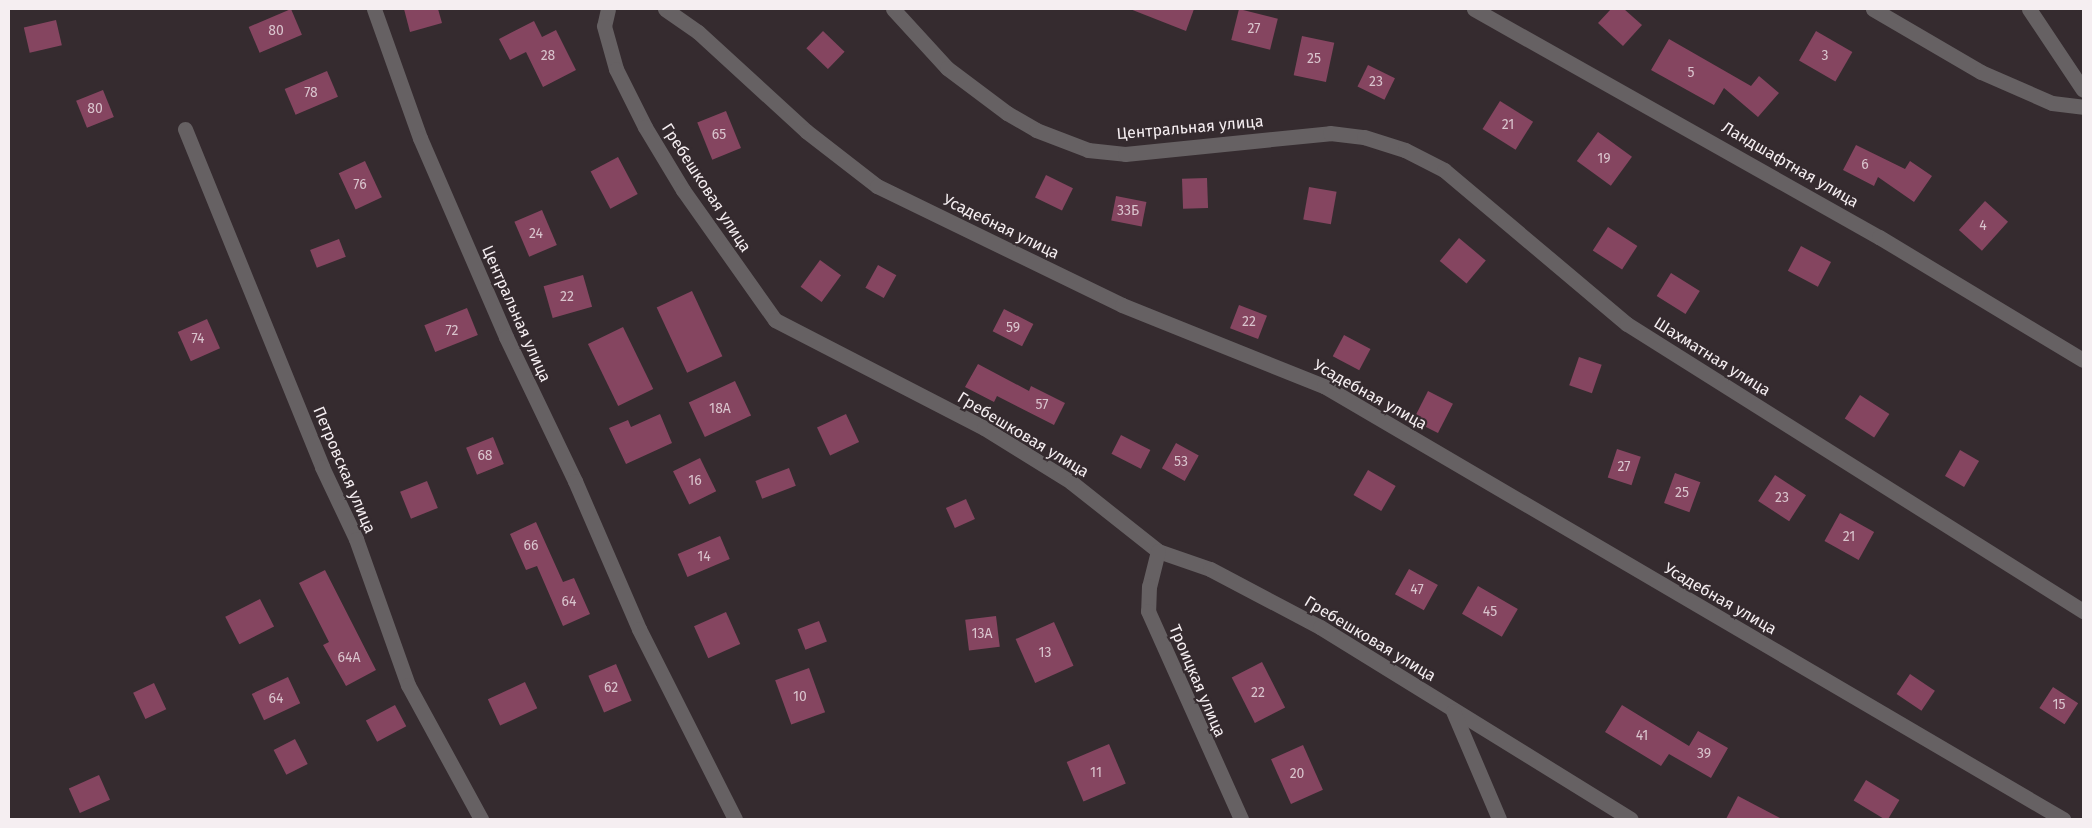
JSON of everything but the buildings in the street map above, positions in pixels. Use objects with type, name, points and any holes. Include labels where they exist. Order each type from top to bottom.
[{"type":"street","name":"Центральная улица","points":[[374,9],[428,156],[639,629],[735,819]]},
{"type":"street","name":"Гребешковая улица","points":[[608,9],[604,26],[616,69],[645,127],[683,190],[774,320],[984,428],[1071,482],[1158,551],[1210,569],[1320,627],[1631,819]]},
{"type":"street","name":"Усадебная улица","points":[[665,9],[698,32],[806,131],[877,186],[1122,305],[1324,386],[2063,819]]},
{"type":"street","name":"Центральная улица","points":[[893,9],[947,68],[1007,112],[1036,130],[1088,150],[1125,154],[1330,134]]},
{"type":"street","name":"Ландшафтная улица","points":[[1474,9],[1880,237],[2083,360]]},
{"type":"street","points":[[1873,9],[1981,72],[2052,103],[2083,107]]},
{"type":"street","points":[[2029,9],[2083,90]]},
{"type":"street","name":"Петровская улица","points":[[185,129],[322,467],[356,539],[408,685],[481,819]]},
{"type":"street","name":"Шахматная улица","points":[[1330,134],[1364,137],[1405,150],[1444,170],[1627,324],[2083,611]]},
{"type":"street","name":"Троицкая улица","points":[[1158,551],[1148,586],[1148,611],[1241,819]]},
{"type":"street","points":[[1453,710],[1499,819]]}]
